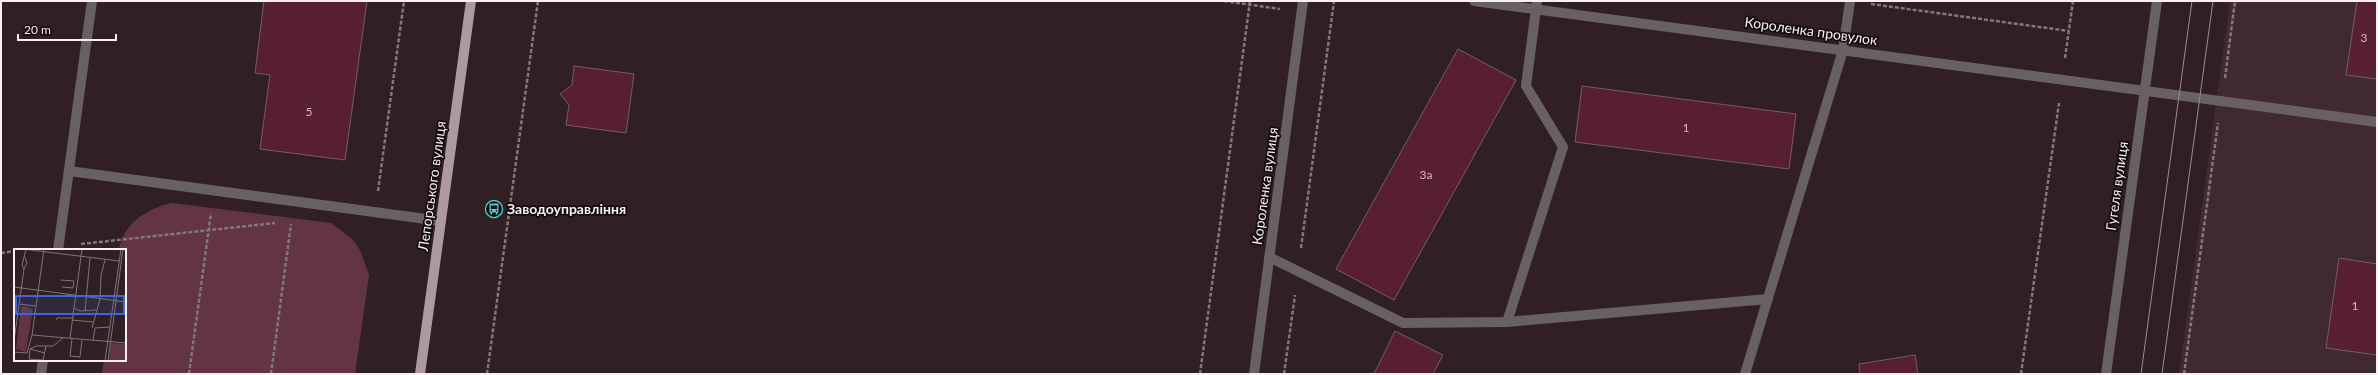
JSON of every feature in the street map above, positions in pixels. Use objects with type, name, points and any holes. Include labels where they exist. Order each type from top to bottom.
[{"type":"main road","name":"Лепорського вулиця","points":[[420,374],[471,1]]},
{"type":"street","points":[[58,248],[92,1]]},
{"type":"street","name":"Короленка вулиця","points":[[1254,374],[1303,1]]},
{"type":"street","name":"Короленка провулок","points":[[1474,1],[1537,5],[1843,50],[2377,122]]},
{"type":"street","points":[[1745,374],[1843,50],[1850,1]]},
{"type":"street","name":"Гугеля вулиця","points":[[2106,374],[2157,1]]},
{"type":"street","points":[[1507,322],[1563,147],[1526,86],[1537,5]]},
{"type":"street","points":[[69,171],[441,221]]},
{"type":"street","points":[[1269,257],[1403,323],[1507,322],[1768,299]]},
{"type":"street","points":[[41,374],[43,361]]},
{"type":"path","points":[[375,212],[404,1]]},
{"type":"path","points":[[487,374],[538,1]]},
{"type":"path","points":[[1200,374],[1250,1]]},
{"type":"path","points":[[1284,374],[1334,1]]},
{"type":"path","points":[[1850,1],[2069,31]]},
{"type":"path","points":[[2021,374],[2073,1]]},
{"type":"path","points":[[2184,374],[2235,1]]},
{"type":"path","points":[[189,374],[214,191]]},
{"type":"path","points":[[271,374],[291,221],[284,222]]},
{"type":"path","points":[[42,249],[276,223]]},
{"type":"path","points":[[1,253],[14,251]]},
{"type":"shaded area","points":[[2230,1],[2377,1],[2377,374],[2179,374]]},
{"type":"shaded area","points":[[172,203],[331,223],[352,239],[360,250],[369,275],[355,374],[102,374],[104,361],[126,361],[126,249],[119,249],[121,240],[131,225],[138,218],[163,205]]},
{"type":"building","points":[[264,1],[367,1],[345,160],[260,149],[270,75],[255,73]]},
{"type":"building","points":[[2357,1],[2377,1],[2377,79],[2346,75]]},
{"type":"building","points":[[1458,49],[1516,80],[1394,300],[1336,269]]},
{"type":"building","points":[[574,66],[634,74],[626,133],[566,125],[569,105],[560,94],[572,85]]},
{"type":"building","points":[[1582,86],[1796,114],[1789,169],[1575,142]]},
{"type":"building","points":[[2339,258],[2377,264],[2377,355],[2326,348]]},
{"type":"building","points":[[1395,331],[1443,355],[1433,374],[1374,374]]},
{"type":"building","points":[[1915,355],[1918,374],[1860,374],[1859,364]]},
{"type":"tram line","points":[[2141,374],[2192,1]]},
{"type":"tram line","points":[[2162,374],[2213,1]]},
{"type":"place","name":"Заводоуправління","points":[[494,209]]}]
